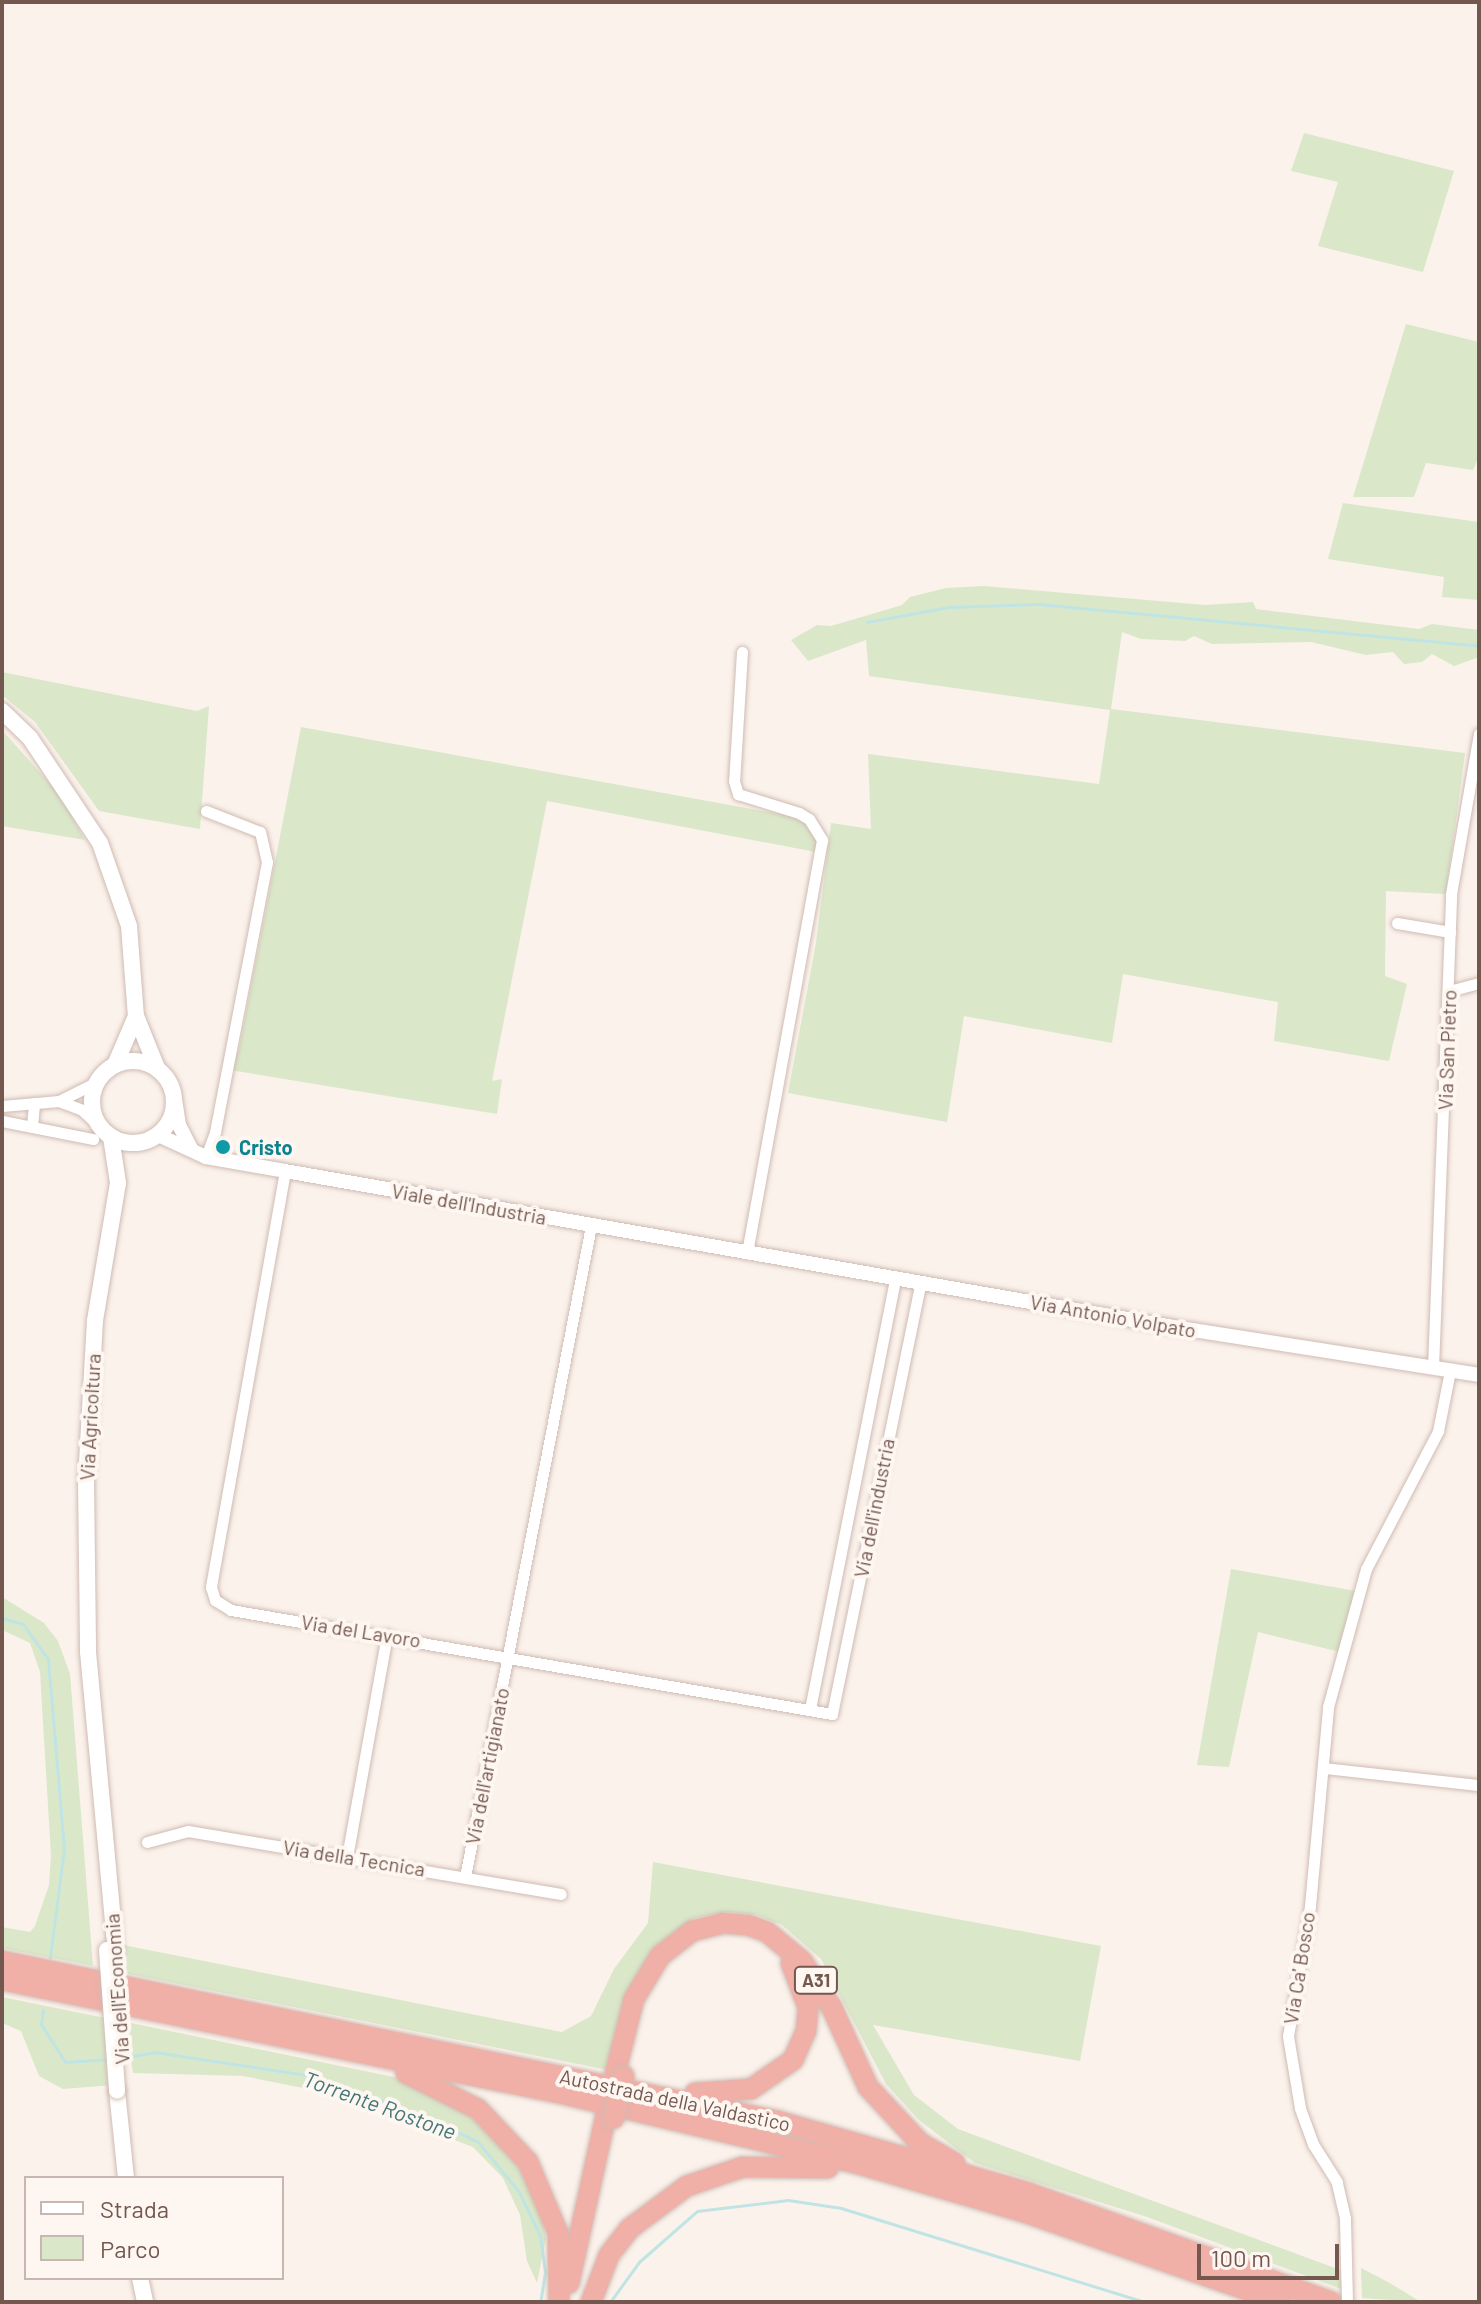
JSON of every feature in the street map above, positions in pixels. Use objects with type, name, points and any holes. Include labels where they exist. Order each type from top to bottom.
[{"type":"highway","name":"A31","points":[[624,2080],[634,1999],[660,1956],[692,1931],[723,1923],[748,1925],[767,1932],[802,1961],[832,2008],[868,2087],[920,2143],[1029,2193]]},
{"type":"highway","name":"A31","points":[[562,2302],[610,2116],[624,2080],[649,1986],[662,1965],[689,1942],[725,1932],[751,1935],[772,1945],[799,1975],[808,2007],[806,2031],[793,2060],[770,2080],[731,2093],[624,2080]]},
{"type":"highway","name":"Autostrada della Valdastico","points":[[2,1961],[624,2080],[1029,2193],[1331,2302]]},
{"type":"highway","name":"Autostrada della Valdastico","points":[[2,1980],[651,2113],[855,2163],[1030,2214],[1281,2302]]},
{"type":"highway","name":"A31","points":[[64,1993],[144,2017],[379,2065],[456,2095],[503,2132],[537,2178],[558,2233],[562,2302]]},
{"type":"highway","name":"A31","points":[[581,2302],[610,2116]]},
{"type":"highway","points":[[591,2302],[609,2255],[643,2215],[687,2186],[743,2167],[815,2165],[1030,2214]]},
{"type":"main road","points":[[2,711],[46,760],[100,843],[129,926],[136,1016],[157,1068],[174,1093],[172,1116],[151,1139]]},
{"type":"main road","points":[[101,1134],[92,1105],[97,1082],[115,1065],[136,1016]]},
{"type":"main road","points":[[115,1065],[137,1061],[157,1068]]},
{"type":"main road","name":"Viale dell'Industria","points":[[101,1134],[151,1139]]},
{"type":"main road","name":"Via Agricoltura","points":[[101,1134],[118,1183]]},
{"type":"main road","name":"Via Agricoltura","points":[[88,1652],[86,1481],[95,1320],[118,1183],[151,1139]]},
{"type":"main road","name":"Via dell'Economia","points":[[88,1652],[106,1860],[120,2090],[119,2118],[126,2176]]},
{"type":"main road","points":[[140,2280],[145,2302]]},
{"type":"street","points":[[742,652],[734,781],[738,794],[799,813],[809,819],[822,840],[747,1253]]},
{"type":"street","name":"Via San Pietro","points":[[1433,1368],[1450,932],[1479,733]]},
{"type":"street","points":[[174,1093],[179,1125],[199,1154],[219,1117],[267,862],[260,832],[206,811]]},
{"type":"street","points":[[1400,922],[1450,932]]},
{"type":"street","points":[[1449,991],[1479,983]]},
{"type":"street","points":[[2,1106],[59,1101],[97,1082]]},
{"type":"street","name":"Viale dell'Industria","points":[[59,1101],[82,1110],[101,1134]]},
{"type":"street","points":[[32,1127],[34,1103]]},
{"type":"street","points":[[2,1121],[101,1134]]},
{"type":"street","name":"Viale dell'Industria","points":[[151,1139],[199,1154],[285,1171],[747,1253]]},
{"type":"street","name":"Via del Lavoro","points":[[285,1171],[211,1587],[215,1600],[231,1610],[509,1655]]},
{"type":"street","points":[[591,1226],[509,1655],[810,1709]]},
{"type":"street","name":"Via Antonio Volpato","points":[[747,1253],[1479,1375]]},
{"type":"street","name":"Via dell'industria","points":[[896,1276],[810,1709],[832,1714],[921,1281]]},
{"type":"street","name":"Via Ca' Bosco","points":[[1347,2302],[1347,2254],[1337,2182],[1313,2144],[1300,2108],[1288,2036],[1310,1906],[1328,1707],[1366,1569],[1438,1431],[1450,1371]]},
{"type":"street","points":[[347,1857],[387,1635]]},
{"type":"street","name":"Via dell'artigianato","points":[[465,1877],[509,1655]]},
{"type":"street","points":[[815,1684],[838,1688]]},
{"type":"street","points":[[1324,1768],[1479,1785]]},
{"type":"street","name":"Via della Tecnica","points":[[147,1842],[188,1831],[561,1894]]},
{"type":"green space","points":[[1304,133],[1454,171],[1423,272],[1318,246],[1338,182],[1291,171]]},
{"type":"green space","points":[[1406,324],[1479,342],[1479,456],[1473,470],[1426,463],[1414,497],[1353,497]]},
{"type":"green space","points":[[1343,503],[1479,522],[1479,600],[1442,597],[1444,577],[1328,559]]},
{"type":"green space","points":[[984,586],[1205,605],[1253,602],[1256,609],[1419,629],[1432,624],[1479,630],[1479,657],[1454,666],[1432,654],[1422,662],[1404,664],[1393,652],[1366,655],[1311,642],[1212,644],[1194,636],[1185,641],[1141,639],[1122,632],[1111,709],[1465,753],[1446,894],[1386,891],[1385,976],[1407,984],[1389,1061],[1274,1041],[1278,1002],[1123,974],[1112,1043],[964,1016],[947,1122],[788,1093],[816,943],[831,823],[871,829],[868,754],[1099,784],[1110,710],[869,676],[866,640],[808,661],[791,640],[817,625],[831,626],[902,605],[910,597],[946,588]]},
{"type":"green space","points":[[2,672],[197,711],[209,706],[200,829],[99,811],[35,722],[2,695]]},
{"type":"green space","points":[[301,727],[807,819],[818,828],[816,852],[547,801],[492,1081],[502,1079],[497,1114],[230,1070],[239,1049]]},
{"type":"green space","points":[[2,730],[60,795],[85,840],[2,826]]},
{"type":"green space","points":[[1231,1569],[1356,1591],[1340,1652],[1258,1632],[1229,1767],[1197,1765]]},
{"type":"green space","points":[[2,1597],[44,1623],[58,1641],[70,1674],[93,1966],[2,1948],[2,1927],[30,1932],[35,1926],[49,1885],[51,1856],[40,1672],[30,1643],[2,1630]]},
{"type":"green space","points":[[653,1862],[1101,1946],[1080,2061],[873,2025],[914,2095],[958,2129],[1343,2271],[1344,2290],[1147,2217],[975,2163],[919,2120],[886,2084],[821,1959],[782,1925],[757,1915],[726,1912],[694,1918],[653,1950],[622,2014],[608,2070],[119,1972],[118,1944],[562,2032],[591,2016],[614,1969],[648,1923]]},
{"type":"green space","points":[[2,1997],[105,2018],[114,2085],[63,2089],[39,2076],[21,2031],[2,2023]]},
{"type":"green space","points":[[126,2022],[418,2082],[468,2114],[519,2166],[543,2222],[546,2238],[537,2283],[527,2261],[520,2215],[503,2178],[473,2147],[333,2094],[243,2076],[133,2073]]},
{"type":"green space","points":[[1361,2268],[1388,2282],[1421,2302],[1362,2298]]},
{"type":"waterway","points":[[867,622],[949,607],[1038,604],[1479,646]]},
{"type":"waterway","name":"Torrente Rostone","points":[[2,1618],[23,1624],[48,1659],[64,1849],[50,1957]]},
{"type":"waterway","name":"Torrente Rostone","points":[[43,2010],[41,2024],[65,2062],[110,2059]]},
{"type":"waterway","name":"Torrente Rostone","points":[[121,2058],[155,2052],[313,2076],[434,2120],[478,2142],[519,2192],[540,2236],[545,2272],[540,2302]]},
{"type":"waterway","name":"Torrente Rostone","points":[[610,2302],[639,2262],[697,2211],[788,2200],[841,2208],[1145,2302]]},
{"type":"place","name":"Cristo","points":[[223,1147]]}]
